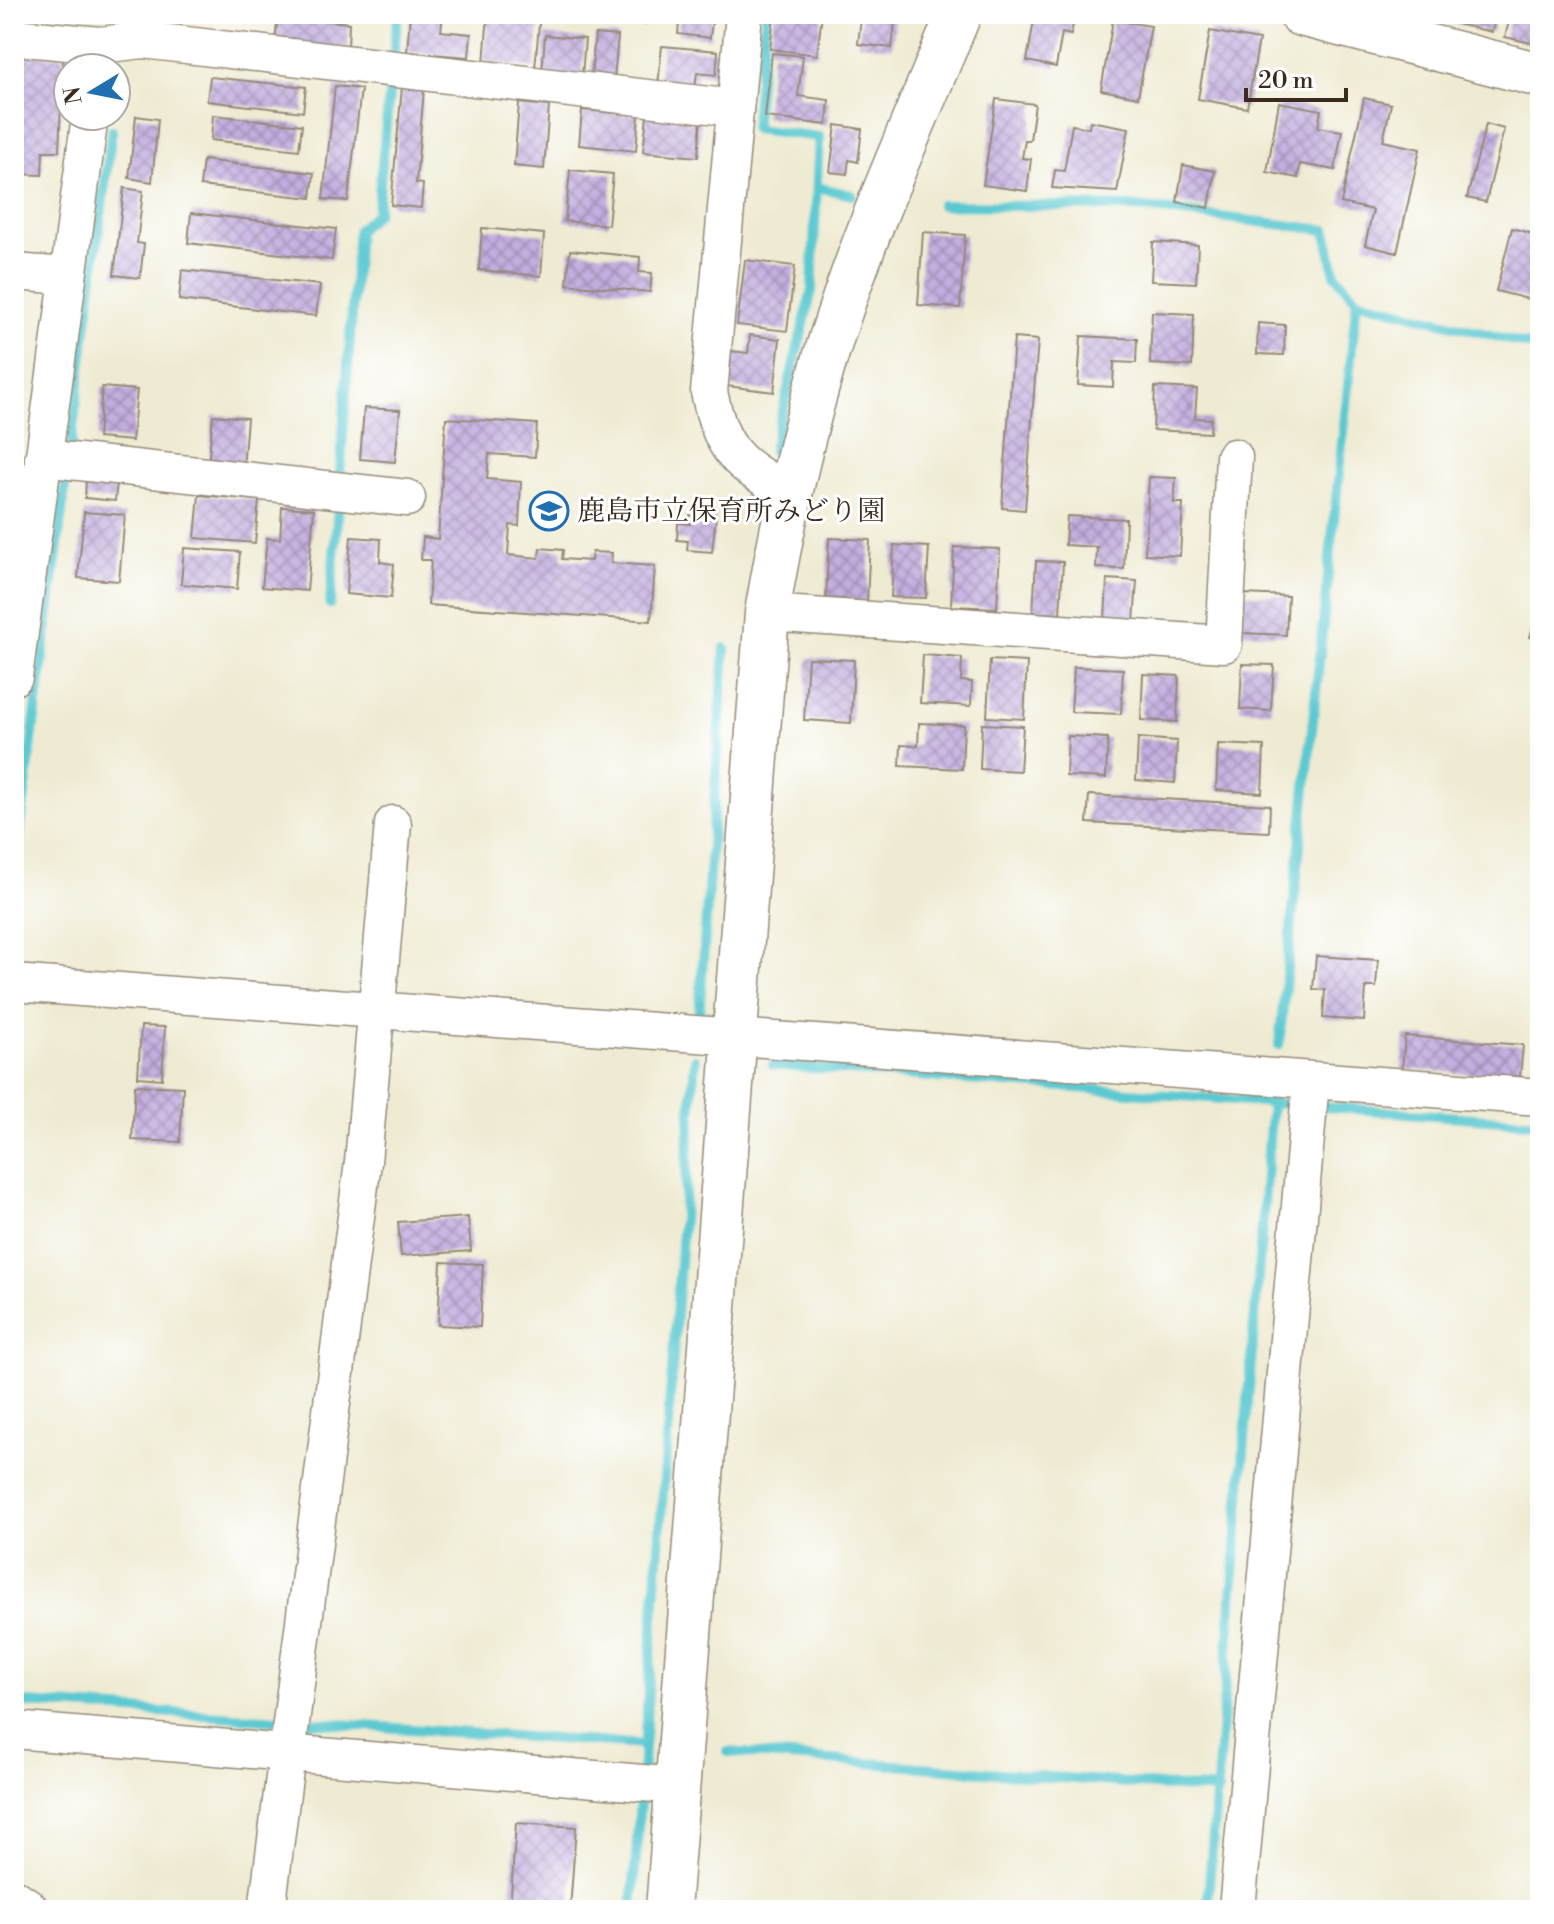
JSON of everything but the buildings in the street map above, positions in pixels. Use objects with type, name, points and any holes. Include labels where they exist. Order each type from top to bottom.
[{"type":"main road","points":[[668,1910],[654,1784],[734,1037],[767,613],[788,491],[832,335],[876,214],[959,14]]},
{"type":"main road","points":[[1301,14],[1540,75]]},
{"type":"main road","points":[[14,1902],[26,1910]]},
{"type":"street","points":[[744,14],[709,392],[717,426],[745,469],[788,491]]},
{"type":"street","points":[[106,52],[145,27],[735,108]]},
{"type":"street","points":[[14,37],[77,52]]},
{"type":"street","points":[[14,677],[88,132]]},
{"type":"street","points":[[14,272],[68,276]]},
{"type":"street","points":[[767,613],[1224,644],[1234,457]]},
{"type":"street","points":[[43,458],[407,498]]},
{"type":"street","points":[[267,1910],[363,1162],[393,824]]},
{"type":"street","points":[[15,983],[1540,1097]]},
{"type":"street","points":[[1237,1910],[1311,1082]]},
{"type":"street","points":[[14,1730],[654,1784]]},
{"type":"waterway","points":[[394,50],[398,14]]},
{"type":"waterway","points":[[766,14],[754,129],[819,137],[812,290],[773,451]]},
{"type":"waterway","points":[[340,475],[358,230],[377,213],[390,86]]},
{"type":"waterway","points":[[14,878],[112,132]]},
{"type":"waterway","points":[[817,187],[852,195]]},
{"type":"waterway","points":[[941,205],[1137,207],[1326,230],[1335,274],[1357,300],[1540,348]]},
{"type":"waterway","points":[[1279,1045],[1357,300]]},
{"type":"waterway","points":[[330,604],[338,509]]},
{"type":"waterway","points":[[699,1017],[725,648]]},
{"type":"waterway","points":[[632,1910],[695,1059]]},
{"type":"waterway","points":[[773,1065],[1540,1123]]},
{"type":"waterway","points":[[1207,1910],[1272,1102]]},
{"type":"waterway","points":[[14,1702],[644,1745]]},
{"type":"waterway","points":[[728,1752],[1218,1790]]},
{"type":"place","name":"鹿島市立保育所みどり園","points":[[549,511]]}]
